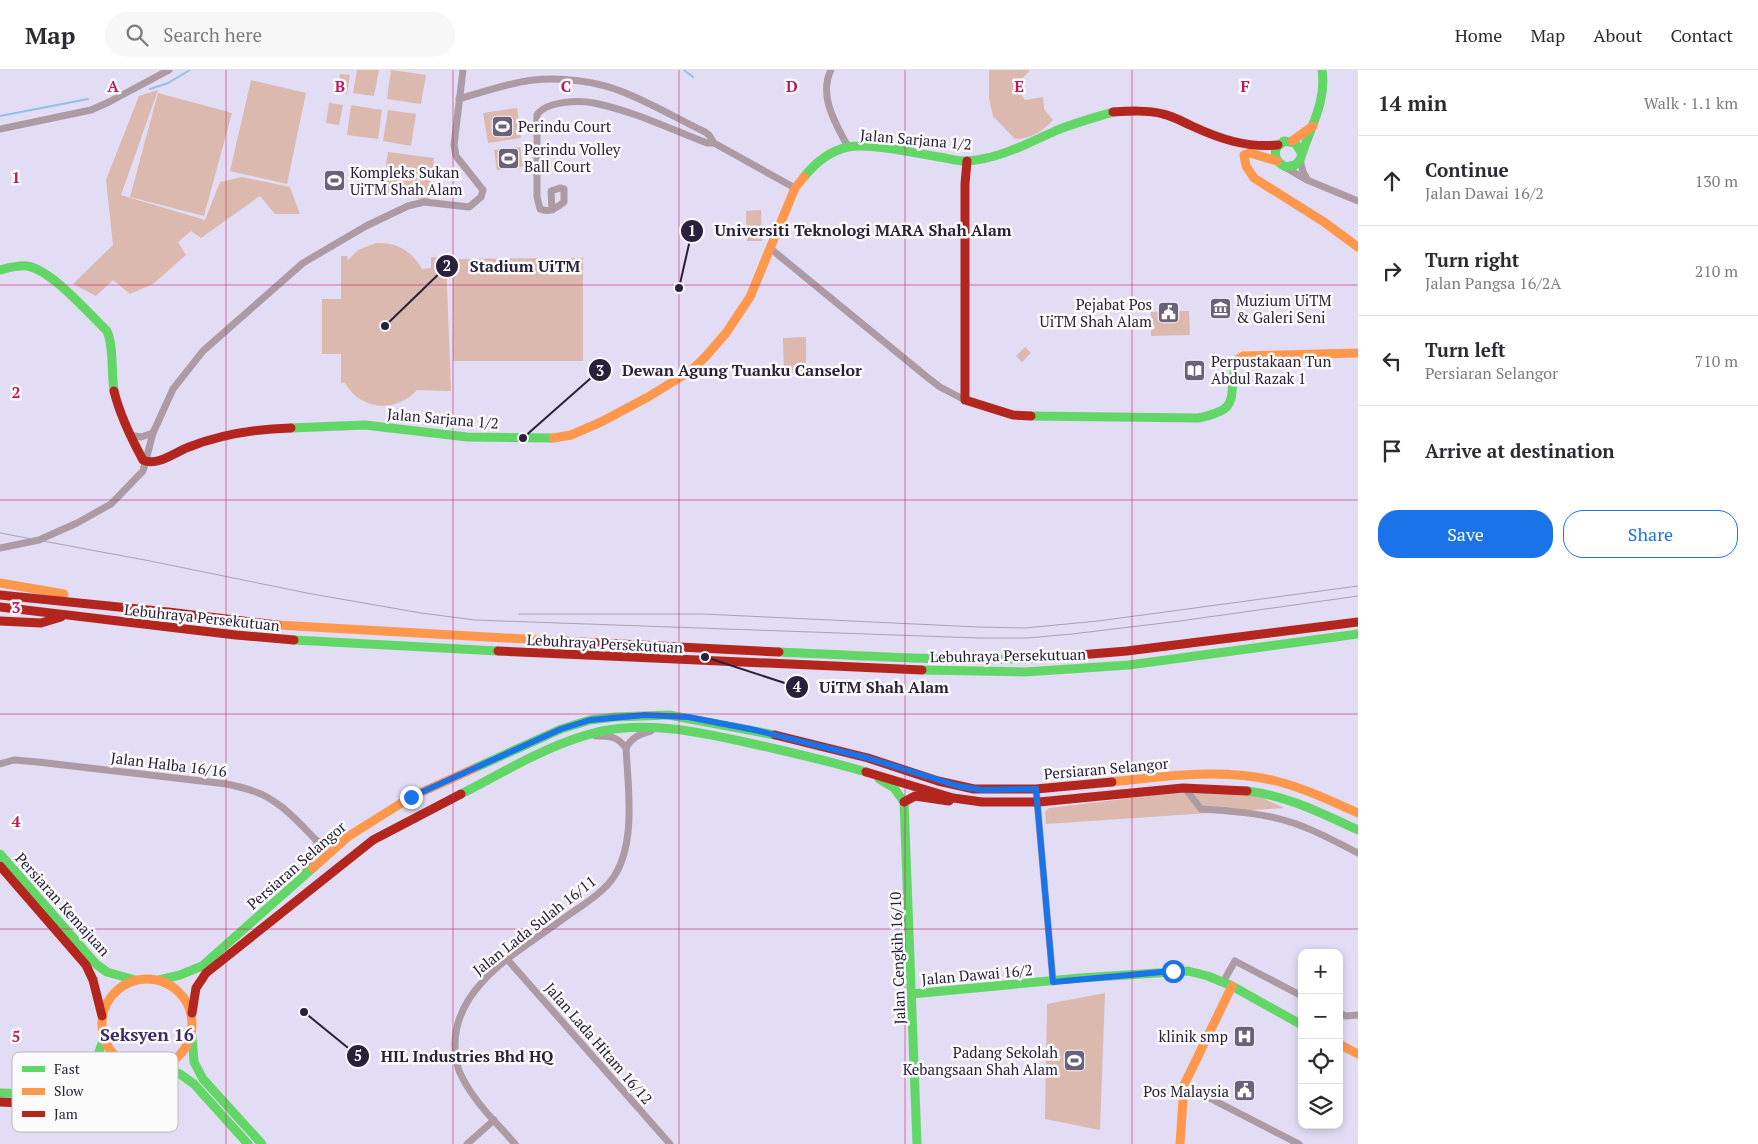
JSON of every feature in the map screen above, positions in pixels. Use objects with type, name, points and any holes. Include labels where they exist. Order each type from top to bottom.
[{"type":"main road","points":[[1322,70],[1324,84],[1321,104],[1301,156],[1293,166],[1250,153],[1244,155],[1243,158],[1254,178],[1324,222],[1358,247]]},
{"type":"main road","name":"Jalan Sarjana 1/2","points":[[147,462],[157,462],[214,438],[261,429],[365,425],[467,437],[555,438],[571,435],[601,422],[648,397],[692,370],[726,333],[750,297],[795,188],[812,167],[824,157],[848,147],[877,147],[967,160],[994,156],[1026,146],[1082,121],[1113,112],[1127,111],[1165,114],[1236,143],[1268,147],[1278,145]]},
{"type":"main road","points":[[1280,163],[1275,153],[1278,145],[1284,141],[1292,141],[1313,126]]},
{"type":"main road","points":[[1292,141],[1299,146],[1301,156]]},
{"type":"main road","points":[[967,160],[965,184],[965,400],[1013,415],[1198,418],[1218,414],[1227,408],[1230,403],[1235,364],[1243,356],[1358,353]]},
{"type":"main road","points":[[0,270],[26,266],[34,267],[63,287],[107,331],[111,341],[111,376],[123,424],[147,462]]},
{"type":"main road","points":[[0,583],[168,612]]},
{"type":"main road","name":"Lebuhraya Persekutuan","points":[[0,595],[308,628],[923,659],[999,660],[1127,652],[1358,622]]},
{"type":"main road","name":"Lebuhraya Persekutuan","points":[[0,608],[236,635],[327,643],[936,671],[1025,672],[1130,664],[1358,634]]},
{"type":"main road","points":[[0,620],[41,623],[65,616]]},
{"type":"main road","name":"Persiaran Selangor","points":[[159,980],[180,975],[202,966],[349,836],[411,797],[530,742],[561,729],[590,720],[645,715],[688,717],[755,730],[840,751],[958,786],[982,790],[1036,789],[1189,774],[1253,777],[1302,789],[1358,813]]},
{"type":"main road","name":"Persiaran Selangor","points":[[192,1014],[196,988],[206,973],[373,840],[540,753],[575,739],[603,731],[627,728],[661,728],[728,738],[858,770],[953,798],[973,802],[1038,803],[1185,788],[1253,792],[1300,804],[1358,830]]},
{"type":"main road","points":[[858,770],[894,788],[904,802],[915,796],[952,802],[973,802]]},
{"type":"main road","name":"Jalan Cengkih 16/10","points":[[904,802],[917,1144]]},
{"type":"main road","name":"Persiaran Kemajuan","points":[[0,854],[96,964],[107,972],[135,980]]},
{"type":"main road","name":"Persiaran Kemajuan","points":[[0,866],[86,965],[93,980],[102,1016]]},
{"type":"main road","name":"Jalan Dawai 16/2","points":[[911,994],[1188,971],[1208,976],[1227,984],[1298,1023]]},
{"type":"main road","points":[[112,1052],[104,1038],[102,1016],[106,1004],[113,993],[123,985],[147,978],[171,984],[188,1002],[192,1014],[194,1062],[204,1079],[262,1144]]},
{"type":"main road","points":[[1180,1144],[1184,1085],[1227,984]]},
{"type":"main road","points":[[178,1057],[186,1049],[192,1036]]},
{"type":"main road","points":[[99,1052],[104,1038]]},
{"type":"main road","points":[[1343,1046],[1358,1054]]},
{"type":"main road","points":[[178,1073],[194,1084],[248,1144]]},
{"type":"street","points":[[0,129],[91,110],[169,70]]},
{"type":"street","points":[[0,548],[39,540],[77,523],[111,504],[143,471],[147,462],[153,433],[173,389],[203,351],[303,263],[366,226],[408,206],[424,202],[470,207],[481,197],[483,190],[456,156],[454,145],[463,70]]},
{"type":"street","points":[[831,70],[827,78],[828,107],[848,147]]},
{"type":"street","points":[[459,98],[534,80],[557,80],[605,86],[624,92],[705,132],[714,143],[795,188]]},
{"type":"street","points":[[552,210],[540,209],[537,197],[537,115],[547,106],[562,103],[592,103],[617,109],[707,143],[714,143]]},
{"type":"street","points":[[1301,156],[1303,172],[1308,180]]},
{"type":"street","points":[[1280,163],[1308,180],[1358,201]]},
{"type":"street","points":[[771,249],[927,377],[940,387],[965,400]]},
{"type":"street","points":[[129,436],[142,437],[153,433]]},
{"type":"street","points":[[575,739],[610,736],[618,738],[626,748],[630,740],[638,735],[661,728]]},
{"type":"street","name":"Jalan Lada Sulah 16/11","points":[[515,1144],[475,1099],[462,1078],[456,1063],[455,1036],[460,1017],[468,998],[484,979],[596,895],[616,873],[626,845],[628,827],[626,748]]},
{"type":"street","name":"Jalan Halba 16/16","points":[[0,764],[14,760],[38,762],[227,784],[254,791],[281,806],[317,841]]},
{"type":"street","points":[[1185,788],[1201,809],[1256,815],[1288,821],[1309,828],[1358,853]]},
{"type":"street","points":[[1036,789],[1053,982]]},
{"type":"street","points":[[302,876],[313,855],[317,841],[336,840],[349,836]]},
{"type":"street","name":"Jalan Lada Hitam 16/12","points":[[508,960],[670,1144]]},
{"type":"street","points":[[1227,984],[1235,960],[1298,994]]},
{"type":"street","points":[[1343,1015],[1358,1015]]},
{"type":"street","points":[[1184,1085],[1299,1144]]},
{"type":"street","points":[[466,1144],[494,1120]]},
{"type":"shaded area","points":[[357,70],[379,70],[374,96],[353,93]]},
{"type":"shaded area","points":[[391,70],[426,75],[421,104],[387,99]]},
{"type":"shaded area","points":[[989,70],[1030,70],[1017,88],[1025,100],[1043,97],[1044,109],[1053,120],[1036,134],[1026,138],[1015,139],[993,116],[989,98]]},
{"type":"shaded area","points":[[340,74],[350,75],[347,94],[338,92]]},
{"type":"shaded area","points":[[251,80],[306,93],[287,184],[230,171]]},
{"type":"shaded area","points":[[158,90],[121,195],[205,220],[220,182],[242,177],[290,187],[300,214],[275,214],[260,196],[201,238],[191,231],[178,242],[186,255],[153,284],[130,294],[113,280],[96,296],[73,284],[113,245],[106,180],[139,96]]},
{"type":"shaded area","points":[[158,93],[232,113],[204,216],[130,197]]},
{"type":"shaded area","points":[[329,103],[343,105],[339,125],[326,123]]},
{"type":"shaded area","points":[[351,105],[382,110],[378,139],[347,135]]},
{"type":"shaded area","name":"Perindu Court","points":[[517,108],[521,138],[488,143],[483,113]]},
{"type":"shaded area","points":[[388,110],[416,114],[411,146],[383,141]]},
{"type":"shaded area","name":"Perindu Volley Ball Court","points":[[520,147],[523,166],[497,170],[494,150]]},
{"type":"shaded area","points":[[388,152],[434,158],[429,200],[382,193]]},
{"type":"shaded area","points":[[761,210],[762,241],[747,241],[746,211]]},
{"type":"shaded area","points":[[376,243],[391,244],[403,249],[414,257],[422,269],[431,268],[431,257],[446,258],[451,391],[417,390],[399,403],[379,406],[369,404],[352,392],[345,383],[341,383],[341,354],[322,354],[322,299],[341,299],[341,256],[347,256],[348,260],[358,250]]},
{"type":"shaded area","points":[[583,258],[583,361],[453,361],[453,259]]},
{"type":"shaded area","points":[[1189,311],[1190,335],[1151,336],[1151,312]]},
{"type":"shaded area","points":[[806,337],[806,372],[784,373],[783,338]]},
{"type":"shaded area","points":[[1025,347],[1031,353],[1022,362],[1016,356]]},
{"type":"shaded area","points":[[1190,791],[1252,793],[1284,808],[1046,824],[1045,812],[1049,808]]},
{"type":"shaded area","name":"Padang Sekolah Kebangsaan Shah Alam","points":[[1105,993],[1100,1130],[1045,1119],[1047,1004]]},
{"type":"waterway","points":[[150,89],[168,83],[190,70]]},
{"type":"waterway","points":[[684,70],[693,77]]},
{"type":"waterway","points":[[0,116],[88,99]]},
{"type":"tram line","points":[[0,533],[312,594],[421,613],[475,620],[979,638],[1027,638],[1180,621],[1358,596]]},
{"type":"tram line","points":[[519,614],[703,614],[1025,628],[1098,621],[1358,586]]},
{"type":"traffic: fast","points":[[1301,152],[1295,143],[1284,141],[1276,148],[1275,154],[1278,162],[1286,167],[1295,165],[1300,160],[1320,105],[1323,82],[1322,70]]},
{"type":"traffic: fast","points":[[804,177],[823,158],[835,151],[848,147],[880,147],[969,161],[1002,154],[1062,128],[1113,112]]},
{"type":"traffic: fast","points":[[0,270],[24,266],[37,269],[58,284],[107,331],[111,344],[114,391]]},
{"type":"traffic: fast","points":[[1031,416],[1198,418],[1222,411],[1227,406],[1232,393],[1236,363]]},
{"type":"traffic: fast","points":[[291,428],[365,425],[467,437],[553,438]]},
{"type":"traffic: fast","points":[[922,670],[1025,672],[1129,665],[1358,634]]},
{"type":"traffic: fast","points":[[294,640],[498,651]]},
{"type":"traffic: fast","points":[[779,652],[944,659],[1043,658]]},
{"type":"traffic: fast","points":[[475,768],[561,729],[590,720],[615,717],[669,715],[775,735]]},
{"type":"traffic: fast","points":[[461,794],[565,742],[602,731],[622,728],[642,727],[683,730],[789,752],[866,772]]},
{"type":"traffic: fast","points":[[879,779],[894,788],[904,802],[917,1144]]},
{"type":"traffic: fast","points":[[1247,791],[1290,801],[1358,830]]},
{"type":"traffic: fast","points":[[0,854],[96,964],[107,972],[135,980]]},
{"type":"traffic: fast","points":[[159,980],[180,975],[202,966],[313,868]]},
{"type":"traffic: fast","points":[[911,994],[1080,978],[1188,971],[1208,976],[1232,986],[1298,1023]]},
{"type":"traffic: fast","points":[[192,1037],[194,1062],[203,1079],[262,1144]]},
{"type":"traffic: fast","points":[[99,1052],[104,1038]]},
{"type":"traffic: fast","points":[[178,1073],[194,1084],[248,1144]]},
{"type":"traffic: fast","points":[[0,1093],[12,1093]]},
{"type":"traffic: slow","points":[[1292,141],[1313,126]]},
{"type":"traffic: slow","points":[[1277,161],[1250,153],[1244,155],[1246,166],[1254,178],[1324,222],[1358,247]]},
{"type":"traffic: slow","points":[[553,438],[571,435],[601,422],[648,397],[692,370],[707,355],[726,333],[750,297],[795,188],[804,177]]},
{"type":"traffic: slow","points":[[1236,363],[1243,356],[1358,353]]},
{"type":"traffic: slow","points":[[0,583],[64,594]]},
{"type":"traffic: slow","points":[[277,625],[560,641]]},
{"type":"traffic: slow","points":[[313,868],[349,836],[411,797],[475,768]]},
{"type":"traffic: slow","points":[[1112,782],[1194,774],[1256,777],[1297,787],[1358,813]]},
{"type":"traffic: slow","points":[[112,1052],[102,1033],[102,1015],[109,999],[115,992],[122,986],[138,979],[156,979],[172,986],[185,999],[192,1015],[192,1024]]},
{"type":"traffic: slow","points":[[1180,1144],[1184,1085],[1232,986]]},
{"type":"traffic: slow","points":[[178,1057],[189,1041],[192,1033],[192,1024]]},
{"type":"traffic: slow","points":[[1343,1046],[1358,1054]]},
{"type":"traffic: jam","points":[[1113,112],[1138,111],[1157,113],[1170,116],[1234,142],[1267,146],[1278,145]]},
{"type":"traffic: jam","points":[[967,161],[965,184],[965,400],[1013,415],[1031,416]]},
{"type":"traffic: jam","points":[[114,391],[130,435],[143,460],[148,462],[166,458],[201,442],[252,431],[291,428]]},
{"type":"traffic: jam","points":[[0,595],[277,625]]},
{"type":"traffic: jam","points":[[0,607],[236,635],[294,640]]},
{"type":"traffic: jam","points":[[0,621],[41,623],[61,617]]},
{"type":"traffic: jam","points":[[1043,658],[1127,651],[1358,622]]},
{"type":"traffic: jam","points":[[560,641],[779,652]]},
{"type":"traffic: jam","points":[[498,651],[922,670]]},
{"type":"traffic: jam","points":[[775,735],[868,758],[938,781],[974,789],[1036,789],[1112,782]]},
{"type":"traffic: jam","points":[[866,772],[953,798],[982,802],[1039,802],[1183,788],[1247,791]]},
{"type":"traffic: jam","points":[[192,1013],[196,988],[206,973],[373,840],[461,794]]},
{"type":"traffic: jam","points":[[904,802],[915,796],[949,801]]},
{"type":"traffic: jam","points":[[0,866],[86,965],[93,980],[102,1016]]},
{"type":"traffic: jam","points":[[0,1102],[12,1103]]},
{"type":"place","name":"Perindu Court","points":[[502,126]]},
{"type":"place","name":"Perindu Volley Ball Court","points":[[508,158]]},
{"type":"place","name":"Kompleks Sukan UiTM Shah Alam","points":[[334,181]]},
{"type":"place","name":"Universiti Teknologi MARA Shah Alam","points":[[679,288]]},
{"type":"place","name":"Muzium UiTM & Galeri Seni","points":[[1220,309]]},
{"type":"place","name":"Pejabat Pos UiTM Shah Alam","points":[[1168,313]]},
{"type":"place","name":"Stadium UiTM","points":[[385,326]]},
{"type":"place","name":"Perpustakaan Tun Abdul Razak 1","points":[[1195,370]]},
{"type":"place","name":"Dewan Agung Tuanku Canselor","points":[[523,438]]},
{"type":"place","name":"UiTM Shah Alam","points":[[705,657]]},
{"type":"place","name":"HIL Industries Bhd HQ","points":[[304,1012]]},
{"type":"place","name":"klinik smp","points":[[1244,1036]]},
{"type":"place","name":"Padang Sekolah Kebangsaan Shah Alam","points":[[1074,1061]]},
{"type":"place","name":"Pos Malaysia","points":[[1245,1091]]},
{"type":"district","name":"Seksyen 16","points":[[147,1034]]},
{"type":"route","points":[[411,797],[561,729],[590,720],[645,715],[688,717],[755,730],[868,758],[958,786],[982,790],[1036,789],[1053,982],[1080,978],[1173,971]]}]
